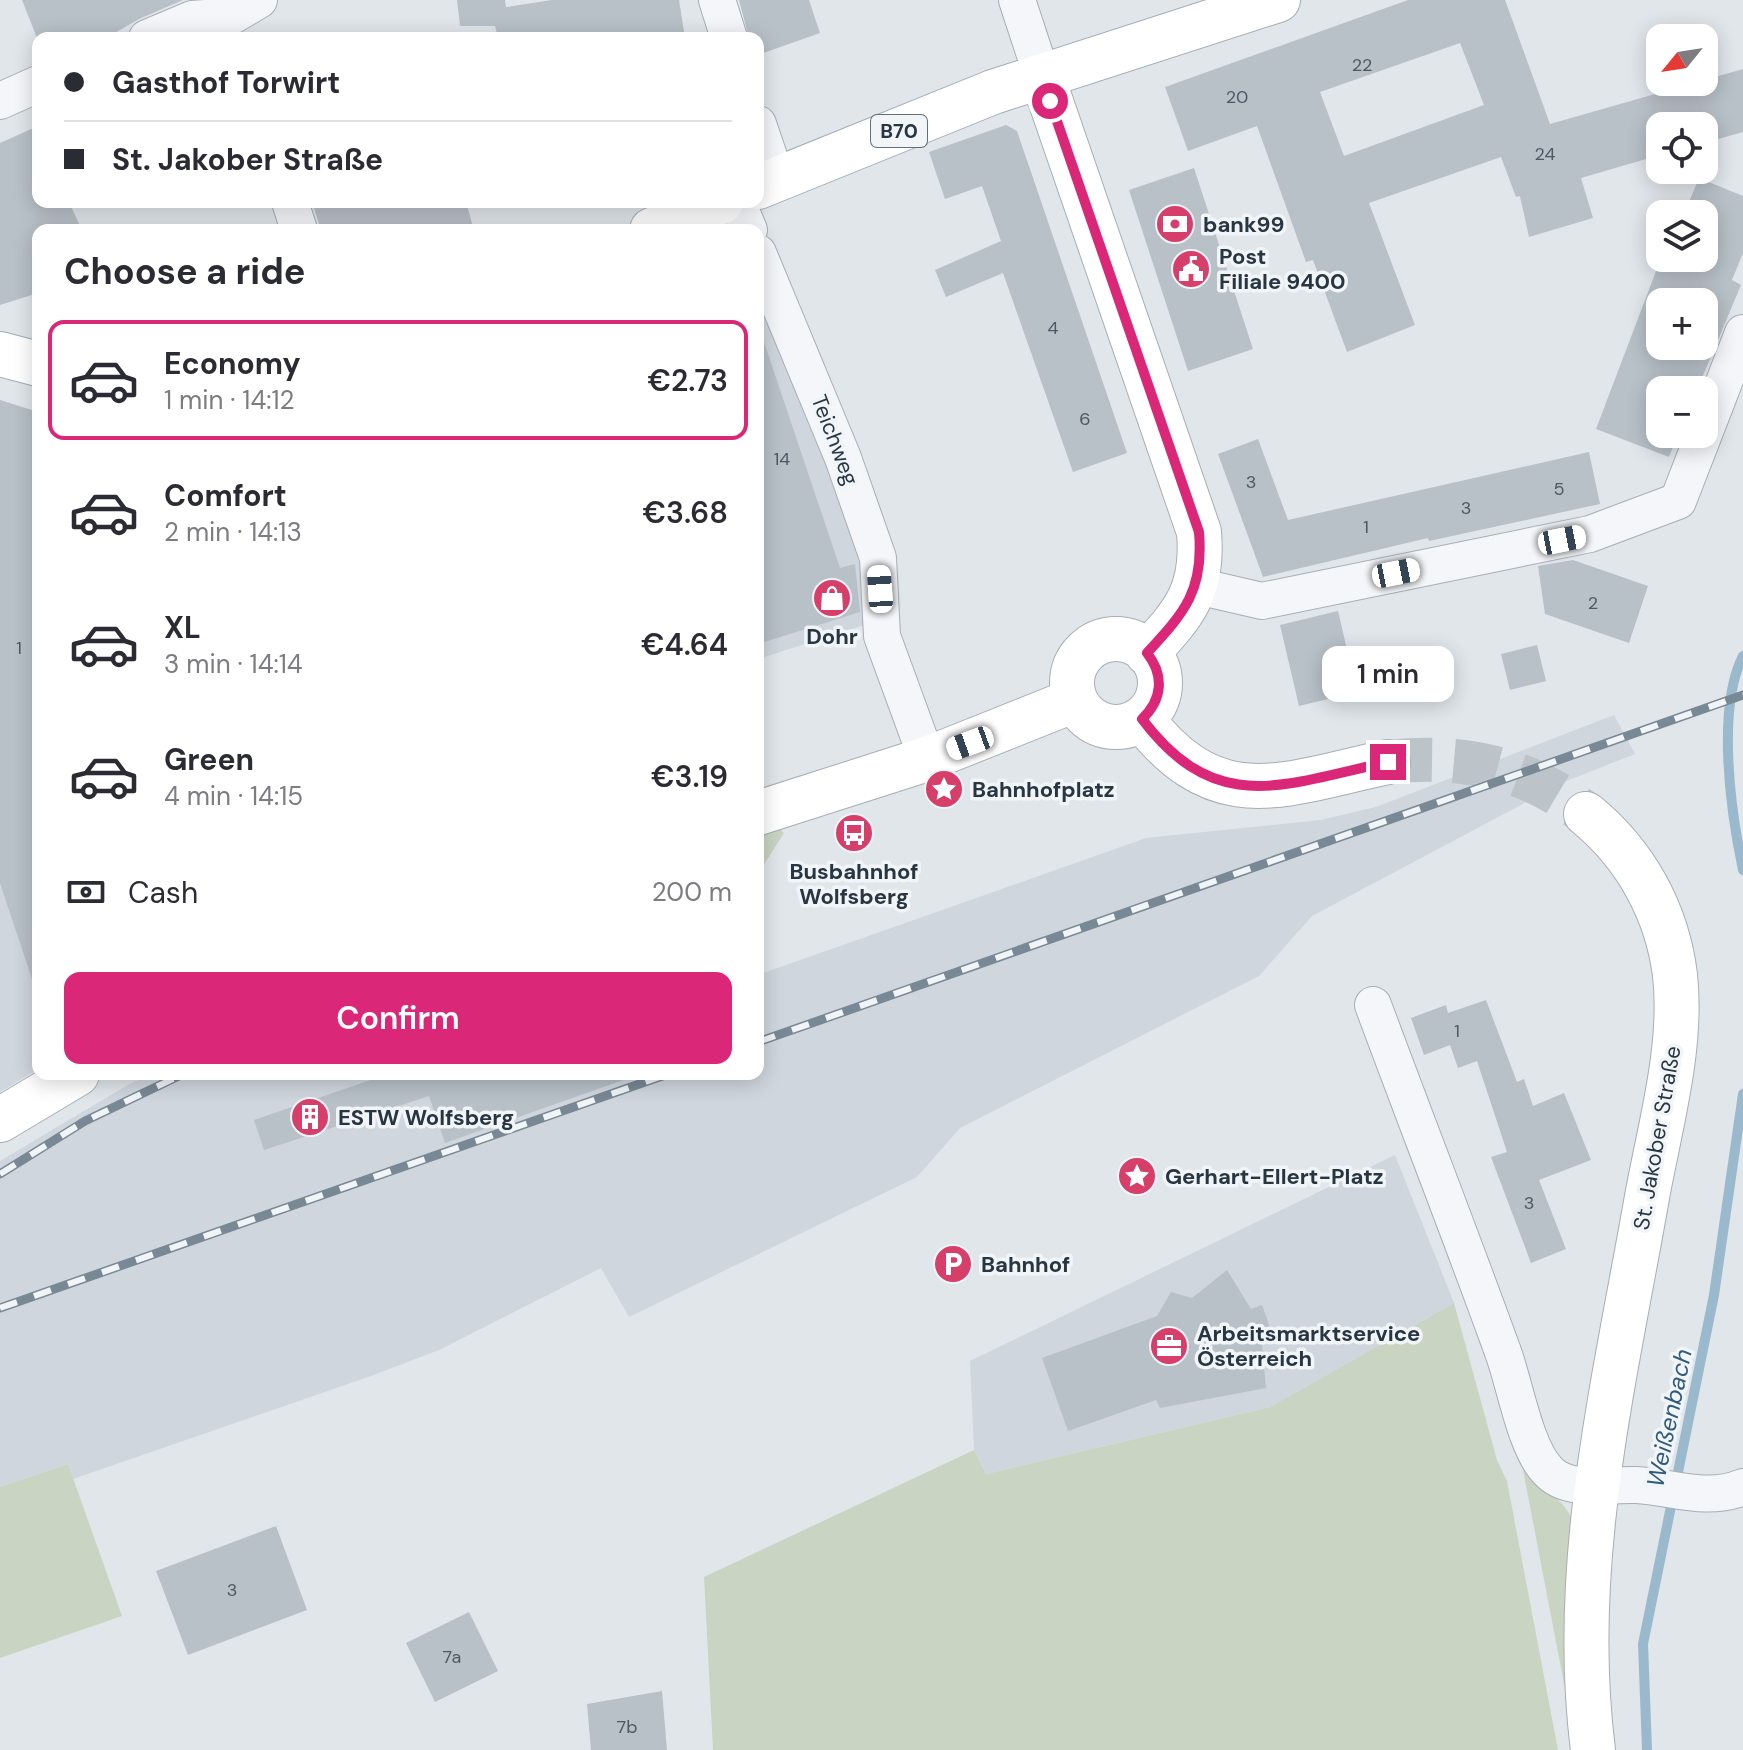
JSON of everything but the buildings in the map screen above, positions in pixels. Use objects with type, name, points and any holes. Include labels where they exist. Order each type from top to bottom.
[{"type":"main road","name":"B70","points":[[768,184],[1042,76],[1278,0]]},
{"type":"main road","points":[[1042,76],[1199,532],[1201,559],[1197,586],[1171,628],[1147,653]]},
{"type":"main road","points":[[667,224],[706,208]]},
{"type":"main road","points":[[0,354],[32,362]]},
{"type":"main road","points":[[1118,639],[1129,641],[1147,653],[1155,663],[1160,687],[1151,710],[1142,719],[1129,725],[1102,725],[1081,711],[1075,700],[1072,678],[1087,649],[1107,640],[1118,639]]},
{"type":"main road","points":[[764,811],[927,759],[1075,700]]},
{"type":"main road","points":[[1142,719],[1162,745],[1185,766],[1212,780],[1241,787],[1271,786],[1388,762]]},
{"type":"main road","name":"St. Jakober Straße","points":[[1586,814],[1602,827],[1640,874],[1667,940],[1676,996],[1617,1486],[1589,1536],[1584,1633],[1593,1750]]},
{"type":"main road","points":[[0,1120],[67,1080]]},
{"type":"street","points":[[717,0],[727,32]]},
{"type":"street","points":[[1017,0],[1042,76]]},
{"type":"street","points":[[161,32],[192,19],[243,18]]},
{"type":"street","points":[[0,101],[32,87]]},
{"type":"street","points":[[764,160],[768,184]]},
{"type":"street","name":"Teichweg","points":[[764,267],[843,458],[878,558],[882,636],[927,759]]},
{"type":"street","points":[[1197,586],[1262,601],[1590,534],[1678,501],[1743,333]]},
{"type":"street","points":[[1373,1005],[1505,1356],[1533,1447],[1547,1471],[1560,1479],[1693,1494],[1716,1495],[1743,1487]]},
{"type":"shaded area","points":[[764,286],[899,614],[764,657]]},
{"type":"shaded area","points":[[0,400],[32,410],[32,1073],[0,1092]]},
{"type":"shaded area","points":[[1614,715],[1635,754],[1564,782],[1312,916],[1259,976],[960,1128],[917,1177],[629,1317],[601,1268],[439,1350],[371,1376],[73,1479],[68,1464],[0,1487],[0,1161],[131,1083],[139,1080],[764,1080],[764,973],[1146,838],[1320,820],[1376,807]]},
{"type":"shaded area","points":[[1395,1155],[1454,1303],[1270,1407],[986,1474],[974,1450],[970,1361]]},
{"type":"green space","points":[[780,829],[784,833],[764,865],[764,831]]},
{"type":"green space","points":[[1454,1303],[1497,1460],[1507,1481],[1558,1750],[713,1750],[704,1577],[974,1450],[986,1474],[1270,1407]]},
{"type":"green space","points":[[68,1464],[122,1616],[0,1658],[0,1487]]},
{"type":"green space","points":[[1523,1470],[1560,1501],[1574,1526],[1569,1687],[1565,1689]]},
{"type":"waterway","name":"Weißenbach","points":[[1743,656],[1735,678],[1728,732],[1734,820],[1743,870]]},
{"type":"waterway","name":"Weißenbach","points":[[1647,1750],[1643,1644],[1714,1295],[1743,1094]]},
{"type":"tunnel","points":[[1388,762],[1442,760],[1493,767],[1541,785],[1586,814]]},
{"type":"railway","points":[[764,1040],[1743,695]]},
{"type":"railway","points":[[0,1174],[85,1121],[170,1080]]},
{"type":"railway","points":[[0,1308],[651,1080]]},
{"type":"place","name":"bank99","points":[[1175,224]]},
{"type":"place","name":"Post Filiale 9400","points":[[1191,269]]},
{"type":"place","name":"Dohr","points":[[832,598]]},
{"type":"place","name":"Bahnhofplatz","points":[[944,789]]},
{"type":"place","name":"Busbahnhof Wolfsberg","points":[[854,833]]},
{"type":"place","name":"ESTW Wolfsberg","points":[[310,1117]]},
{"type":"place","name":"Gerhart-Ellert-Platz","points":[[1137,1176]]},
{"type":"place","name":"Bahnhof","points":[[953,1264]]},
{"type":"place","name":"Arbeitsmarktservice Österreich","points":[[1169,1346]]},
{"type":"route","points":[[1050,101],[1199,532],[1201,559],[1197,586],[1171,628],[1147,653],[1155,663],[1160,687],[1157,700],[1142,719],[1162,745],[1185,766],[1212,780],[1241,787],[1271,786],[1388,762]]}]
